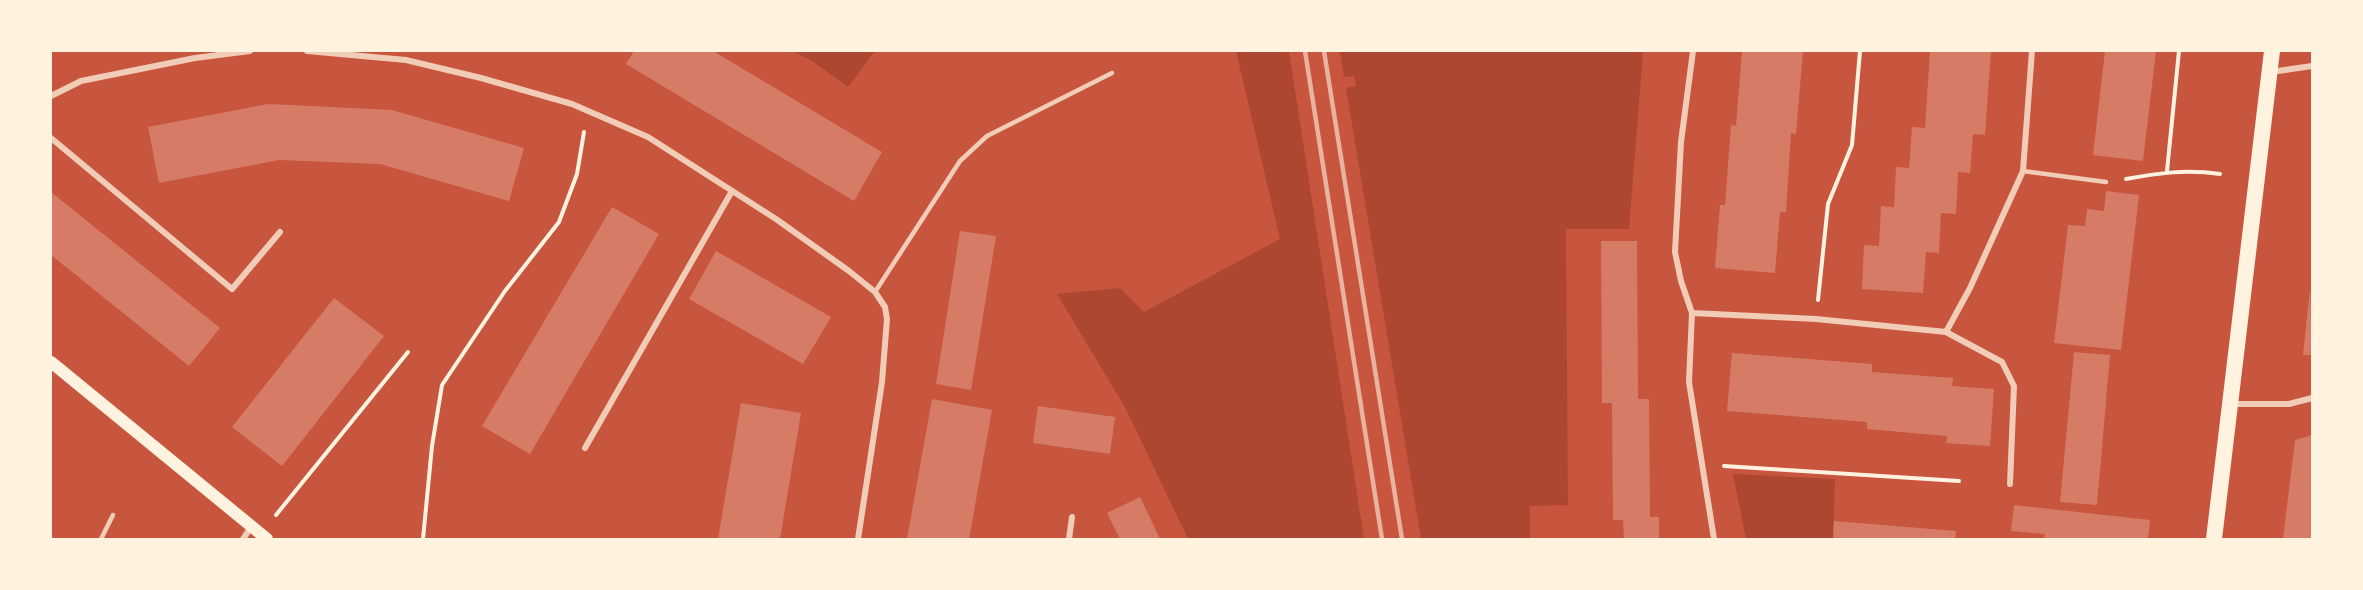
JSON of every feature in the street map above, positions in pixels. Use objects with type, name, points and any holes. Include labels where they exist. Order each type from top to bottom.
[{"type":"highway","points":[[2214,539],[2272,51]]},
{"type":"main road","points":[[51,362],[259,533]]},
{"type":"street","points":[[51,96],[81,81],[195,58],[250,51]]},
{"type":"street","points":[[307,51],[406,60],[481,78],[572,104],[648,137],[849,270],[875,292],[885,307],[886,319],[882,382],[858,539]]},
{"type":"street","points":[[1693,51],[1681,142],[1675,252],[1692,313],[1689,382],[1714,539]]},
{"type":"street","points":[[1946,332],[1970,288],[2023,171],[2032,51]]},
{"type":"street","points":[[2269,73],[2312,66]]},
{"type":"street","points":[[51,138],[232,289],[280,232]]},
{"type":"street","points":[[585,448],[732,191]]},
{"type":"street","points":[[1692,313],[1816,319],[1946,332],[2002,362],[2014,386],[2010,484]]},
{"type":"street","points":[[2230,404],[2289,404],[2312,398]]},
{"type":"street","points":[[1069,539],[1072,517]]},
{"type":"street","points":[[243,539],[259,533]]},
{"type":"lane","points":[[875,292],[960,161],[987,136],[1112,73]]},
{"type":"lane","points":[[2023,171],[2106,182]]},
{"type":"lane","points":[[101,539],[113,515]]},
{"type":"path","points":[[1816,319],[1828,204],[1852,145],[1860,51]]},
{"type":"path","points":[[2167,171],[2179,51]]},
{"type":"path","points":[[423,539],[432,446],[442,385],[505,291],[559,222],[577,174],[588,111]]},
{"type":"path","points":[[2106,182],[2167,171],[2199,171],[2220,174]]},
{"type":"path","points":[[259,533],[408,352]]},
{"type":"path","points":[[1702,465],[1959,481]]},
{"type":"shaded area","points":[[793,51],[875,51],[848,87],[812,61]]},
{"type":"shaded area","points":[[1236,51],[1289,51],[1364,539],[1188,539],[1126,409],[1057,294],[1120,288],[1144,312],[1280,239]]},
{"type":"shaded area","points":[[1340,51],[1643,51],[1629,229],[1566,229],[1568,505],[1530,506],[1530,539],[1421,539],[1346,88],[1356,86],[1354,76],[1344,77]]},
{"type":"shaded area","points":[[1733,474],[1835,479],[1833,539],[1746,539]]},
{"type":"building","points":[[634,51],[713,51],[882,152],[854,201],[626,64]]},
{"type":"building","points":[[1742,51],[1803,51],[1796,134],[1791,133],[1786,212],[1780,212],[1775,273],[1715,268],[1720,205],[1725,205],[1731,125],[1736,126]]},
{"type":"building","points":[[1930,51],[1991,51],[1985,135],[1973,134],[1970,173],[1958,172],[1956,214],[1941,213],[1939,253],[1926,252],[1923,293],[1862,289],[1864,245],[1879,246],[1881,206],[1894,207],[1896,167],[1909,168],[1912,127],[1925,128]]},
{"type":"building","points":[[2105,51],[2156,51],[2143,161],[2093,155]]},
{"type":"building","points":[[268,104],[392,110],[524,148],[509,201],[380,164],[279,160],[159,183],[148,127]]},
{"type":"building","points":[[2106,191],[2139,195],[2121,350],[2054,343],[2068,225],[2085,226],[2087,209],[2104,211]]},
{"type":"building","points":[[51,192],[220,328],[189,366],[51,255]]},
{"type":"building","points":[[612,207],[659,234],[530,454],[482,426]]},
{"type":"building","points":[[960,231],[996,236],[971,390],[936,384]]},
{"type":"building","points":[[1601,241],[1637,241],[1638,399],[1649,399],[1650,517],[1659,517],[1659,539],[1624,539],[1623,520],[1613,520],[1612,403],[1602,403]]},
{"type":"building","points":[[716,251],[831,317],[803,364],[689,299]]},
{"type":"building","points":[[2310,288],[2312,355],[2303,355]]},
{"type":"building","points":[[334,298],[384,336],[282,466],[232,427]]},
{"type":"building","points":[[2074,352],[2110,355],[2097,505],[2060,502]]},
{"type":"building","points":[[1732,353],[1872,364],[1872,372],[1953,378],[1952,386],[1994,389],[1990,446],[1946,443],[1947,436],[1867,429],[1867,422],[1727,411]]},
{"type":"building","points":[[932,399],[992,410],[969,539],[907,539]]},
{"type":"building","points":[[741,403],[801,413],[780,539],[718,539]]},
{"type":"building","points":[[1038,406],[1115,417],[1110,454],[1033,443]]},
{"type":"building","points":[[2312,435],[2312,539],[2283,539],[2295,440]]},
{"type":"building","points":[[1140,497],[1160,539],[1120,539],[1107,513]]},
{"type":"building","points":[[2014,505],[2150,520],[2148,539],[2044,539],[2045,534],[2011,531]]},
{"type":"building","points":[[1834,521],[1956,531],[1955,539],[1833,539]]},
{"type":"railway","points":[[1305,51],[1382,539]]},
{"type":"railway","points":[[1324,51],[1402,539]]}]
